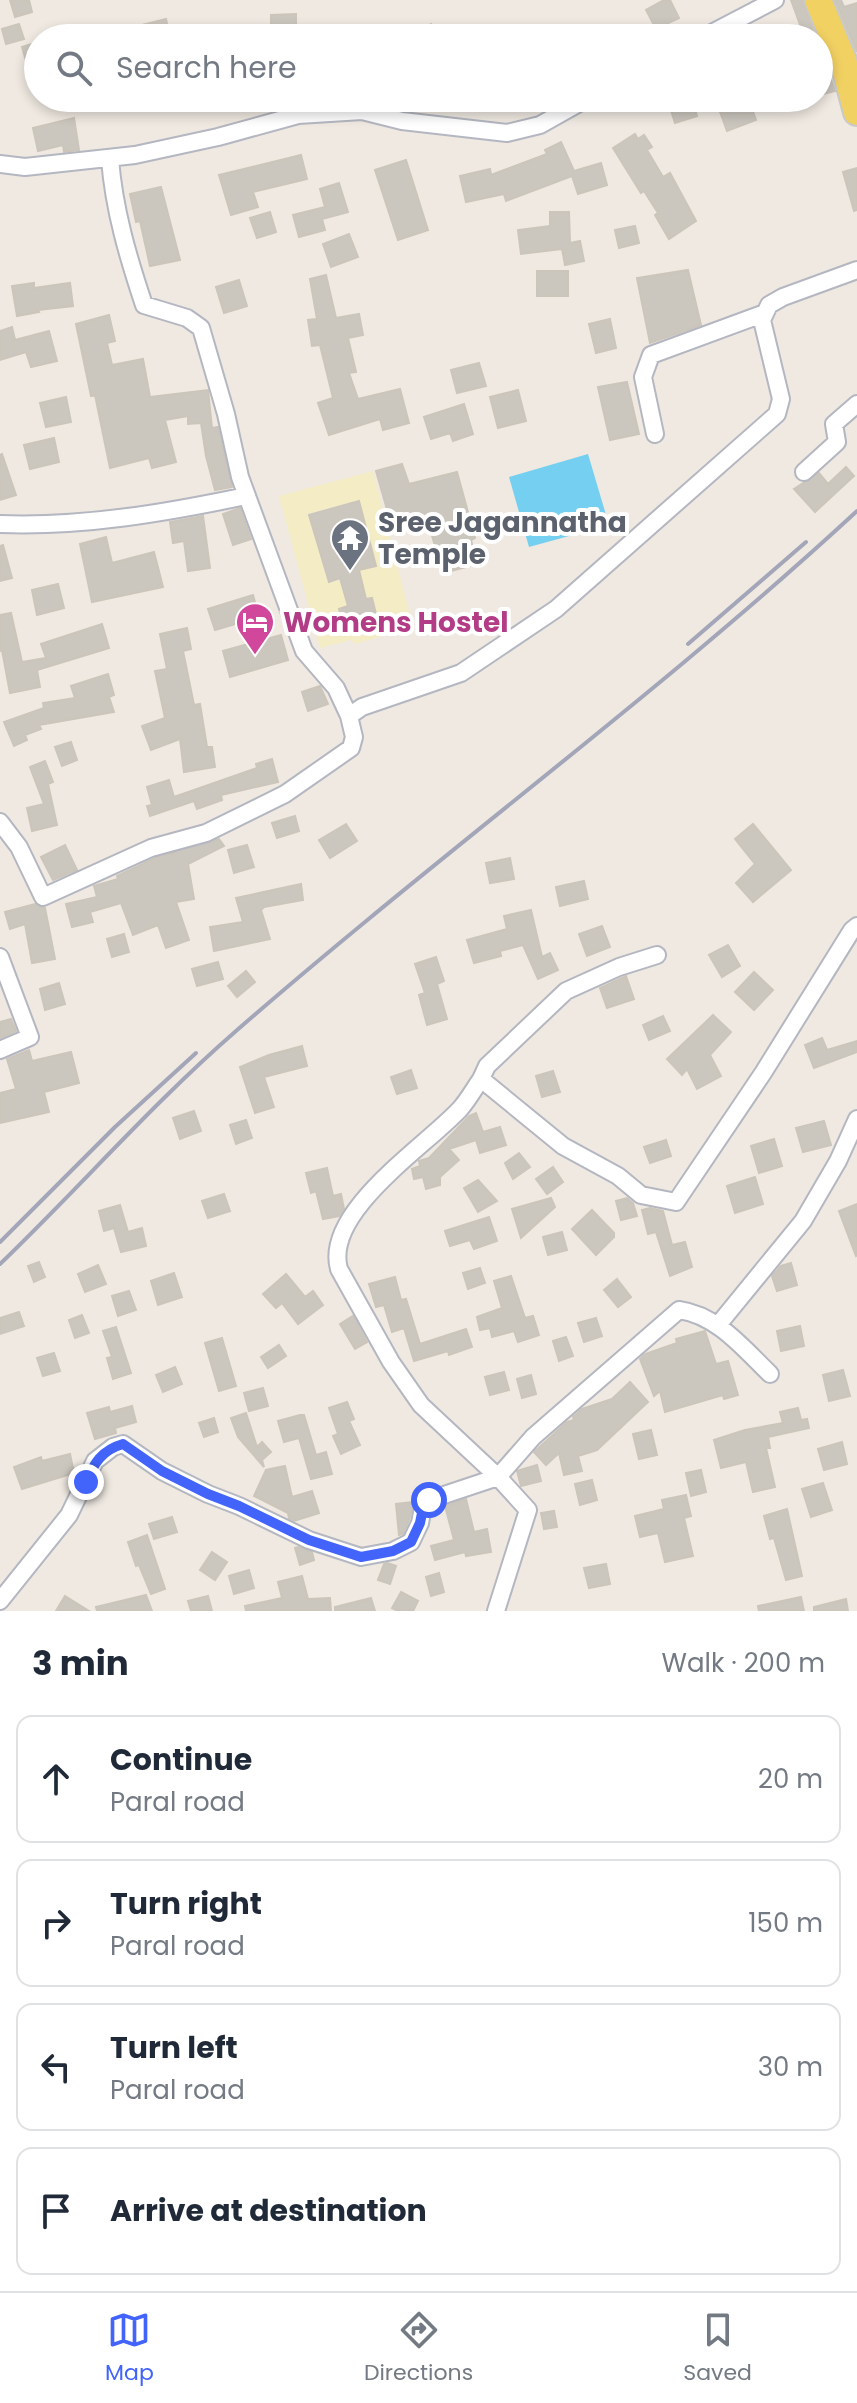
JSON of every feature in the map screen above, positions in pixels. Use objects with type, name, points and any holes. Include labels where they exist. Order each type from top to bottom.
[{"type":"main road","points":[[818,0],[828,24]]},
{"type":"main road","points":[[833,36],[857,112]]},
{"type":"street","points":[[729,24],[775,0]]},
{"type":"street","points":[[0,164],[25,167],[110,159],[218,137],[298,115],[346,112]]},
{"type":"street","points":[[366,112],[402,121],[507,133],[540,125],[563,112]]},
{"type":"street","points":[[0,822],[19,847],[43,897],[151,848],[206,833],[285,794],[351,748],[354,737],[349,716],[336,688],[304,651],[246,496],[201,328],[187,318],[144,305],[128,258],[112,191],[110,159]]},
{"type":"street","points":[[349,716],[362,707],[461,673],[556,609],[777,414],[781,399],[762,320],[769,305],[857,270]]},
{"type":"street","points":[[655,434],[643,377],[651,355],[765,313]]},
{"type":"street","points":[[804,472],[837,442],[834,424],[857,404]]},
{"type":"street","points":[[0,524],[122,519],[246,496]]},
{"type":"street","points":[[481,1079],[563,1146],[618,1176],[641,1195],[676,1202],[857,926]]},
{"type":"street","points":[[496,1611],[528,1510],[498,1477],[421,1405],[391,1362],[339,1269],[336,1258],[338,1241],[350,1219],[390,1170],[460,1109],[487,1066],[566,991],[619,967],[657,955]]},
{"type":"street","points":[[0,957],[30,1037],[0,1050]]},
{"type":"street","points":[[718,1325],[803,1221],[838,1161],[857,1119]]},
{"type":"street","points":[[0,1601],[69,1515],[95,1461],[113,1447],[123,1444],[162,1471],[208,1494],[309,1540],[361,1557],[393,1551],[411,1542],[429,1500],[498,1477],[533,1437],[679,1310],[694,1312],[718,1325],[770,1374]]},
{"type":"sand","points":[[373,471],[413,627],[355,644],[351,640],[320,648],[279,496]],"holes":[[[359,500],[376,566],[359,571],[367,598],[372,598],[378,622],[345,631],[338,609],[347,606],[340,580],[328,583],[308,514]]]},
{"type":"water","points":[[588,454],[609,525],[529,547],[509,477]]},
{"type":"building","points":[[10,0],[29,0],[32,12],[15,17]]},
{"type":"building","points":[[670,0],[679,18],[666,24],[653,24],[646,10]]},
{"type":"building","points":[[791,0],[802,0],[811,24],[800,24]]},
{"type":"building","points":[[835,0],[841,0],[844,7],[857,3],[857,52]]},
{"type":"building","points":[[296,14],[296,24],[271,24],[271,15]]},
{"type":"building","points":[[166,19],[167,24],[146,24]]},
{"type":"building","points":[[19,24],[24,39],[6,44],[2,29]]},
{"type":"building","points":[[671,112],[696,112],[697,116],[675,123]]},
{"type":"building","points":[[720,112],[753,112],[756,120],[727,131]]},
{"type":"building","points":[[74,118],[79,150],[64,152],[63,145],[38,151],[33,128]]},
{"type":"building","points":[[635,134],[638,139],[644,135],[652,147],[647,150],[663,177],[670,173],[696,221],[669,239],[655,215],[658,213],[644,191],[641,193],[613,148]]},
{"type":"building","points":[[561,142],[574,171],[601,163],[607,185],[578,194],[572,176],[506,201],[504,194],[466,202],[460,176],[490,169],[491,175],[547,154],[545,150]]},
{"type":"building","points":[[301,155],[307,179],[253,192],[258,207],[231,215],[219,175]]},
{"type":"building","points":[[406,160],[428,230],[398,240],[375,170]]},
{"type":"building","points":[[857,168],[857,210],[854,211],[843,172]]},
{"type":"building","points":[[339,183],[348,212],[322,219],[325,230],[299,237],[293,215],[325,207],[320,189]]},
{"type":"building","points":[[161,187],[180,260],[150,266],[140,221],[136,222],[130,194]]},
{"type":"building","points":[[270,212],[276,232],[257,238],[250,218]]},
{"type":"building","points":[[550,212],[569,212],[570,243],[580,241],[584,261],[565,265],[562,249],[521,254],[518,230],[550,226]]},
{"type":"building","points":[[635,226],[639,243],[619,248],[615,230]]},
{"type":"building","points":[[349,234],[358,257],[331,267],[323,244]]},
{"type":"building","points":[[688,270],[701,325],[650,343],[637,278]]},
{"type":"building","points":[[537,271],[568,271],[568,296],[537,296]]},
{"type":"building","points":[[326,275],[336,318],[359,314],[363,335],[348,338],[356,372],[349,373],[358,399],[400,389],[409,423],[383,430],[380,419],[329,435],[318,403],[333,398],[320,345],[312,346],[308,320],[317,319],[310,279]]},
{"type":"building","points":[[239,280],[247,306],[224,313],[216,287]]},
{"type":"building","points":[[34,283],[34,288],[70,283],[73,306],[17,316],[12,286]]},
{"type":"building","points":[[109,315],[115,341],[107,343],[112,365],[143,359],[150,397],[208,390],[212,428],[218,427],[232,487],[215,490],[201,423],[188,424],[188,416],[165,420],[176,462],[152,468],[149,458],[110,468],[76,324]]},
{"type":"building","points":[[610,319],[616,348],[596,353],[589,324]]},
{"type":"building","points":[[12,327],[15,340],[49,331],[57,361],[31,367],[26,352],[0,360],[0,331]]},
{"type":"building","points":[[479,363],[486,386],[457,393],[451,370]]},
{"type":"building","points":[[627,382],[639,434],[610,440],[598,387]]},
{"type":"building","points":[[518,390],[526,421],[498,428],[490,397]]},
{"type":"building","points":[[66,397],[71,422],[46,427],[40,403]]},
{"type":"building","points":[[464,404],[473,434],[453,441],[450,433],[431,439],[424,417]]},
{"type":"building","points":[[54,438],[59,462],[30,469],[24,445]]},
{"type":"building","points":[[0,455],[16,495],[0,500]]},
{"type":"building","points":[[402,464],[409,484],[457,472],[475,538],[471,540],[477,564],[451,571],[445,547],[436,549],[427,519],[392,527],[376,471]]},
{"type":"building","points":[[846,467],[854,476],[815,512],[794,489],[819,473],[828,484]]},
{"type":"building","points":[[359,501],[376,566],[359,570],[366,599],[372,598],[378,622],[345,631],[339,609],[348,606],[340,578],[329,582],[309,515]]},
{"type":"building","points":[[240,508],[251,539],[233,545],[223,514]]},
{"type":"building","points":[[203,516],[210,568],[188,571],[184,541],[173,543],[170,522]]},
{"type":"building","points":[[106,537],[112,563],[154,552],[163,587],[92,602],[80,544]]},
{"type":"building","points":[[3,545],[12,578],[0,581],[0,546]]},
{"type":"building","points":[[58,584],[64,608],[37,615],[32,590]]},
{"type":"building","points":[[253,595],[259,617],[215,630],[208,609]]},
{"type":"building","points":[[11,613],[22,662],[46,658],[41,644],[102,624],[109,648],[37,670],[40,687],[10,693],[0,651],[0,615]]},
{"type":"building","points":[[187,628],[191,649],[183,651],[194,705],[200,704],[207,747],[212,747],[215,767],[184,772],[180,739],[151,750],[142,726],[165,718],[155,671],[167,669],[160,634]]},
{"type":"building","name":"Womens Hostel","points":[[281,635],[288,660],[230,677],[223,651]]},
{"type":"building","points":[[108,674],[114,695],[109,697],[114,712],[39,725],[41,729],[25,735],[27,740],[14,746],[4,722],[44,708],[43,703],[75,698],[71,686]]},
{"type":"building","points":[[320,686],[328,704],[308,711],[302,692]]},
{"type":"building","points":[[71,742],[77,760],[62,766],[55,747]]},
{"type":"building","points":[[272,759],[278,782],[221,795],[222,800],[197,809],[194,801],[150,816],[147,806],[152,805],[147,787],[169,780],[174,797],[257,768],[256,764]]},
{"type":"building","points":[[45,761],[53,782],[48,784],[57,825],[32,831],[27,808],[44,804],[30,767]]},
{"type":"building","points":[[295,816],[299,831],[277,838],[272,823]]},
{"type":"building","points":[[346,824],[357,841],[330,858],[319,840]]},
{"type":"building","points":[[753,824],[791,870],[753,902],[736,883],[755,864],[735,839]]},
{"type":"building","points":[[219,839],[224,846],[188,864],[194,899],[176,902],[189,940],[166,948],[158,925],[133,935],[121,903],[90,912],[93,922],[72,927],[66,904],[97,897],[94,886],[118,879],[117,876],[155,858]]},
{"type":"building","points":[[65,845],[77,870],[53,880],[41,857]]},
{"type":"building","points":[[247,845],[254,867],[234,873],[228,850]]},
{"type":"building","points":[[510,858],[514,879],[490,883],[486,863]]},
{"type":"building","points":[[584,881],[588,899],[560,906],[556,887]]},
{"type":"building","points":[[301,884],[303,900],[261,910],[270,939],[214,951],[210,927],[243,922],[236,898]]},
{"type":"building","points":[[35,904],[45,908],[55,959],[32,963],[25,924],[10,929],[5,912]]},
{"type":"building","points":[[531,910],[542,957],[550,953],[558,970],[538,979],[523,945],[500,951],[501,956],[474,963],[467,940],[507,929],[504,916]]},
{"type":"building","points":[[602,926],[610,947],[587,956],[579,934]]},
{"type":"building","points":[[124,934],[129,952],[112,957],[107,939]]},
{"type":"building","points":[[728,945],[740,966],[722,977],[709,955]]},
{"type":"building","points":[[436,957],[444,981],[437,984],[447,1019],[427,1025],[419,995],[425,993],[415,964]]},
{"type":"building","points":[[218,962],[223,979],[197,986],[192,969]]},
{"type":"building","points":[[246,971],[255,982],[237,997],[228,986]]},
{"type":"building","points":[[754,972],[773,990],[754,1010],[735,992]]},
{"type":"building","points":[[626,976],[634,999],[607,1008],[600,988]]},
{"type":"building","points":[[59,983],[65,1004],[45,1010],[40,989]]},
{"type":"building","points":[[713,1015],[731,1032],[710,1055],[721,1076],[697,1089],[687,1069],[682,1075],[667,1059]]},
{"type":"building","points":[[663,1016],[670,1031],[649,1040],[643,1025]]},
{"type":"building","points":[[11,1019],[16,1031],[0,1038],[0,1022]]},
{"type":"building","points":[[822,1038],[827,1050],[857,1041],[857,1052],[814,1068],[805,1045]]},
{"type":"building","points":[[302,1046],[307,1066],[264,1077],[274,1107],[255,1113],[240,1067]]},
{"type":"building","points":[[29,1050],[32,1061],[71,1052],[79,1083],[44,1092],[49,1112],[0,1123],[0,1093],[16,1089],[7,1059]]},
{"type":"building","points":[[411,1070],[417,1088],[397,1094],[391,1077]]},
{"type":"building","points":[[553,1071],[560,1092],[542,1097],[536,1076]]},
{"type":"building","points":[[194,1111],[201,1131],[180,1139],[173,1118]]},
{"type":"building","points":[[476,1113],[483,1132],[500,1127],[506,1145],[480,1153],[476,1140],[449,1149],[459,1160],[440,1177],[440,1185],[426,1189],[423,1177],[414,1179],[412,1169],[420,1166],[419,1161],[429,1158],[469,1116]]},
{"type":"building","points":[[246,1120],[252,1138],[236,1144],[230,1125]]},
{"type":"building","points":[[824,1121],[831,1145],[803,1152],[796,1128]]},
{"type":"building","points":[[774,1139],[782,1166],[759,1173],[751,1146]]},
{"type":"building","points":[[666,1140],[671,1156],[650,1163],[644,1147]]},
{"type":"building","points":[[519,1153],[530,1167],[513,1179],[505,1163]]},
{"type":"building","points":[[553,1167],[563,1182],[547,1194],[536,1179]]},
{"type":"building","points":[[327,1168],[333,1196],[341,1194],[344,1209],[339,1216],[323,1219],[316,1191],[311,1193],[306,1173]]},
{"type":"building","points":[[755,1177],[763,1204],[735,1213],[727,1186]]},
{"type":"building","points":[[478,1180],[497,1201],[478,1212],[464,1188]]},
{"type":"building","points":[[224,1194],[230,1211],[208,1218],[202,1201]]},
{"type":"building","points":[[551,1198],[555,1207],[521,1238],[512,1209]]},
{"type":"building","points":[[627,1198],[633,1203],[637,1216],[621,1220],[616,1201]]},
{"type":"building","points":[[857,1204],[857,1255],[856,1256],[839,1211]]},
{"type":"building","points":[[120,1205],[128,1232],[142,1228],[146,1246],[121,1252],[114,1228],[104,1231],[99,1211]]},
{"type":"building","points":[[592,1210],[614,1233],[614,1237],[596,1255],[572,1229]]},
{"type":"building","points":[[642,1210],[663,1211],[672,1245],[685,1242],[692,1267],[670,1276],[656,1232],[648,1234]]},
{"type":"building","points":[[489,1217],[497,1241],[474,1249],[470,1240],[450,1246],[445,1231]]},
{"type":"building","points":[[562,1232],[567,1250],[548,1255],[543,1237]]},
{"type":"building","points":[[39,1262],[45,1277],[34,1282],[28,1266]]},
{"type":"building","points":[[791,1263],[797,1285],[777,1291],[772,1276],[781,1266]]},
{"type":"building","points":[[98,1265],[106,1284],[85,1292],[78,1274]]},
{"type":"building","points":[[480,1268],[485,1283],[468,1289],[463,1273]]},
{"type":"building","points":[[174,1273],[182,1297],[158,1305],[151,1281]]},
{"type":"building","points":[[286,1274],[305,1297],[313,1291],[323,1305],[298,1324],[282,1303],[276,1308],[263,1294]]},
{"type":"building","points":[[511,1276],[525,1318],[533,1316],[539,1335],[518,1342],[514,1331],[492,1337],[490,1328],[480,1330],[477,1317],[502,1308],[494,1281]]},
{"type":"building","points":[[395,1277],[401,1300],[406,1299],[420,1344],[466,1329],[472,1347],[414,1361],[404,1328],[392,1332],[384,1305],[376,1307],[369,1284]]},
{"type":"building","points":[[617,1279],[631,1297],[618,1307],[604,1290]]},
{"type":"building","points":[[129,1291],[136,1310],[118,1316],[112,1296]]},
{"type":"building","points":[[19,1312],[24,1326],[0,1334],[0,1318]]},
{"type":"building","points":[[82,1315],[89,1333],[75,1338],[69,1320]]},
{"type":"building","points":[[353,1316],[367,1342],[355,1349],[340,1324]]},
{"type":"building","points":[[596,1318],[602,1336],[584,1342],[578,1323]]},
{"type":"building","points":[[800,1326],[804,1346],[781,1351],[777,1331]]},
{"type":"building","points":[[116,1327],[131,1373],[113,1379],[107,1358],[112,1357],[103,1331]]},
{"type":"building","points":[[705,1331],[716,1364],[728,1361],[738,1395],[724,1399],[723,1395],[665,1412],[660,1391],[654,1396],[640,1359],[645,1354],[677,1343],[676,1339]]},
{"type":"building","points":[[566,1337],[573,1356],[559,1361],[553,1341]]},
{"type":"building","points":[[222,1338],[236,1386],[219,1391],[205,1343]]},
{"type":"building","points":[[279,1345],[286,1356],[268,1368],[261,1357]]},
{"type":"building","points":[[54,1353],[60,1371],[43,1376],[37,1358]]},
{"type":"building","points":[[175,1367],[182,1384],[163,1392],[156,1375]]},
{"type":"building","points":[[843,1370],[850,1396],[829,1401],[823,1375]]},
{"type":"building","points":[[504,1372],[509,1390],[490,1395],[485,1377]]},
{"type":"building","points":[[531,1375],[536,1394],[522,1398],[517,1379]]},
{"type":"building","points":[[630,1382],[648,1402],[597,1450],[578,1456],[582,1471],[564,1475],[559,1453],[546,1465],[534,1452],[567,1422],[574,1420],[573,1417],[582,1409],[612,1399]]},
{"type":"building","points":[[263,1388],[268,1406],[249,1411],[244,1393]]},
{"type":"building","points":[[347,1402],[354,1419],[349,1421],[360,1445],[341,1454],[333,1436],[338,1434],[329,1408]]},
{"type":"building","points":[[132,1406],[136,1422],[115,1428],[116,1433],[95,1439],[87,1413],[109,1407],[110,1412]]},
{"type":"building","points":[[798,1408],[801,1420],[807,1419],[809,1428],[768,1437],[770,1448],[766,1448],[775,1487],[753,1492],[746,1462],[721,1468],[714,1440],[783,1423],[780,1412]]},
{"type":"building","points":[[246,1413],[257,1447],[262,1442],[271,1452],[262,1460],[264,1467],[238,1437],[231,1418]]},
{"type":"building","points":[[304,1415],[316,1455],[326,1452],[332,1474],[311,1479],[299,1438],[284,1442],[278,1421]]},
{"type":"building","points":[[214,1418],[218,1432],[204,1437],[199,1423]]},
{"type":"building","points":[[651,1430],[657,1455],[639,1459],[633,1434]]},
{"type":"building","points":[[842,1442],[847,1464],[824,1470],[818,1449]]},
{"type":"building","points":[[70,1454],[74,1473],[22,1489],[14,1467],[41,1457],[42,1461]]},
{"type":"building","points":[[537,1465],[541,1481],[521,1486],[517,1471]]},
{"type":"building","points":[[285,1466],[292,1497],[312,1491],[319,1513],[294,1521],[288,1513],[254,1496],[266,1470]]},
{"type":"building","points":[[701,1470],[706,1492],[691,1496],[686,1473]]},
{"type":"building","points":[[592,1480],[597,1500],[580,1505],[575,1484]]},
{"type":"building","points":[[823,1483],[832,1510],[811,1517],[802,1489]]},
{"type":"building","points":[[686,1495],[691,1516],[684,1518],[693,1556],[665,1562],[658,1533],[640,1537],[635,1516],[664,1509],[662,1500]]},
{"type":"building","points":[[466,1499],[474,1532],[487,1529],[491,1552],[466,1556],[465,1552],[435,1560],[431,1546],[454,1540],[445,1506]]},
{"type":"building","points":[[414,1502],[403,1534],[399,1535],[396,1504]]},
{"type":"building","points":[[787,1509],[802,1576],[786,1580],[764,1516]]},
{"type":"building","points":[[554,1511],[557,1527],[544,1529],[541,1513]]},
{"type":"building","points":[[172,1517],[177,1532],[154,1539],[149,1524]]},
{"type":"building","points":[[147,1535],[165,1589],[151,1594],[128,1542]]},
{"type":"building","points":[[295,1548],[312,1552],[314,1560],[300,1565]]},
{"type":"building","points":[[212,1552],[227,1562],[215,1580],[200,1570]]},
{"type":"building","points":[[387,1563],[396,1566],[390,1584],[378,1580]]},
{"type":"building","points":[[606,1564],[610,1584],[589,1588],[584,1568]]},
{"type":"building","points":[[249,1570],[254,1588],[234,1594],[229,1576]]},
{"type":"building","points":[[439,1573],[444,1592],[431,1596],[426,1577]]},
{"type":"building","points":[[302,1576],[308,1599],[330,1598],[331,1611],[246,1611],[245,1606],[282,1598],[278,1582]]},
{"type":"building","points":[[401,1592],[418,1601],[413,1611],[392,1608]]},
{"type":"building","points":[[146,1595],[152,1611],[97,1611],[96,1607]]},
{"type":"building","points":[[65,1596],[89,1611],[56,1611]]},
{"type":"building","points":[[208,1596],[212,1611],[191,1611],[188,1601]]},
{"type":"building","points":[[801,1597],[804,1611],[759,1611],[758,1606]]},
{"type":"building","points":[[371,1598],[375,1611],[335,1611],[335,1607]]},
{"type":"building","points":[[846,1599],[848,1611],[814,1611],[814,1607]]},
{"type":"railway","points":[[0,1264],[175,1087],[236,1031],[705,644],[857,511]]},
{"type":"railway","points":[[688,644],[806,542]]},
{"type":"railway","points":[[0,1242],[115,1127],[196,1053]]},
{"type":"place","name":"Sree Jagannatha Temple","points":[[350,572]]},
{"type":"place","name":"Womens Hostel","points":[[255,656]]},
{"type":"route","points":[[86,1482],[95,1461],[113,1447],[123,1444],[162,1471],[208,1494],[309,1540],[361,1557],[393,1551],[411,1542],[429,1500]]}]
